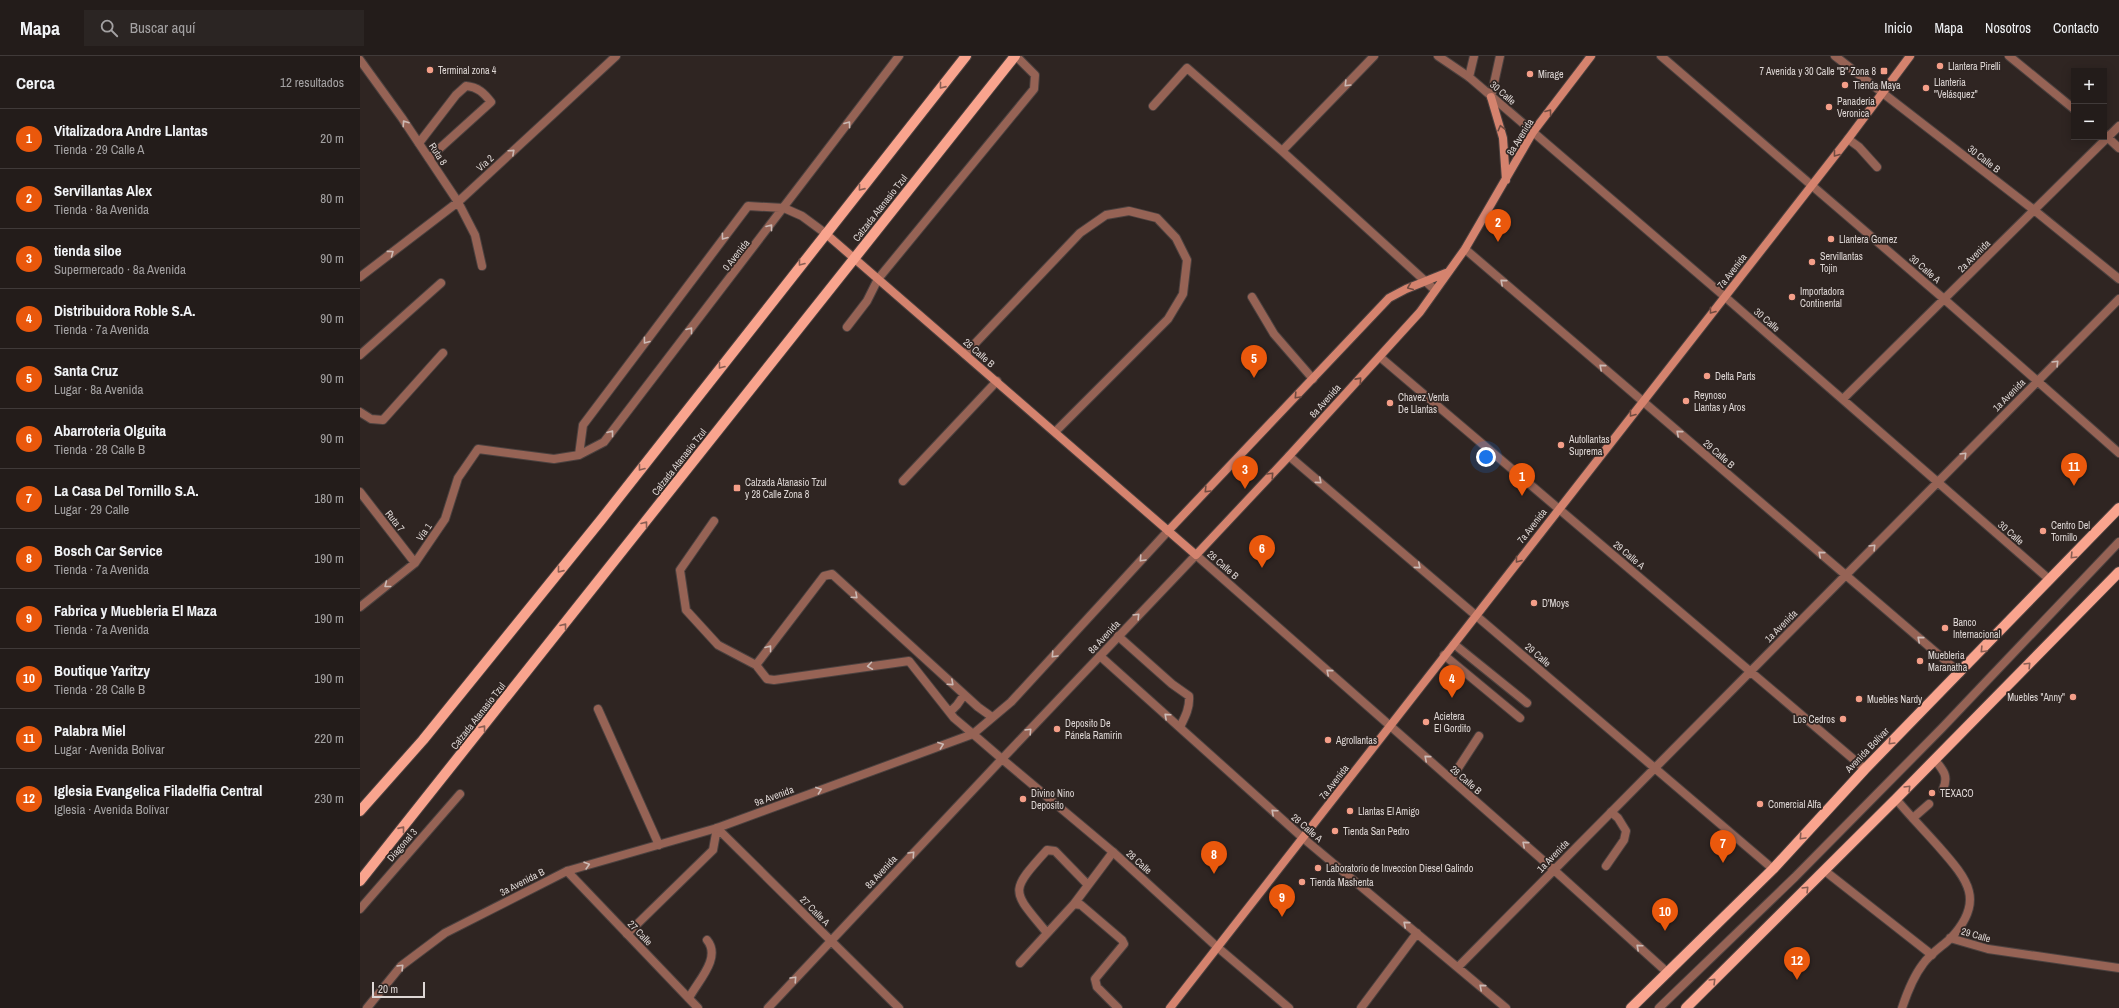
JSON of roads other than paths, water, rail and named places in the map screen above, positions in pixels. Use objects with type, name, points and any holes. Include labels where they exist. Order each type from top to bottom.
[{"type":"main road","points":[[360,811],[423,740],[596,526],[825,233],[966,56]]},
{"type":"main road","name":"Calzada Atanasio Tzul","points":[[360,882],[1015,56]]},
{"type":"main road","name":"8a Avenida","points":[[1196,555],[1289,456],[1420,312],[1446,273],[1465,250],[1534,132],[1591,56]]},
{"type":"main road","name":"7a Avenida","points":[[1170,1008],[1216,946],[1303,838],[1475,615],[1848,139],[1910,56]]},
{"type":"main road","points":[[1491,96],[1504,138],[1506,180]]},
{"type":"main road","name":"28 Calle B","points":[[825,233],[1196,555]]},
{"type":"main road","name":"8a Avenida","points":[[1168,531],[1389,298],[1446,273]]},
{"type":"main road","name":"Avenida Bolívar","points":[[1632,1008],[1772,869],[1865,769],[2119,508]]},
{"type":"main road","points":[[1686,1008],[1896,800],[2119,572]]},
{"type":"street","name":"Vía 2","points":[[360,277],[458,202],[616,56]]},
{"type":"street","name":"0 Avenida","points":[[478,449],[554,459],[579,455],[604,442],[899,56]]},
{"type":"street","points":[[847,327],[867,301],[878,279],[1034,89],[1034,75],[1015,56]]},
{"type":"street","points":[[1282,150],[1374,56]]},
{"type":"street","name":"30 Calle","points":[[1438,56],[1469,77],[1534,132],[2050,580]]},
{"type":"street","points":[[1469,77],[1474,56]]},
{"type":"street","points":[[1491,96],[1500,56]]},
{"type":"street","name":"30 Calle A","points":[[1662,56],[1944,299],[2119,453]]},
{"type":"street","name":"30 Calle B","points":[[1835,56],[2034,210],[2119,279]]},
{"type":"street","points":[[2009,56],[2071,108]]},
{"type":"street","name":"Ruta 8","points":[[360,60],[419,143],[458,202],[475,235],[482,266]]},
{"type":"street","points":[[1153,106],[1187,68],[1282,150],[1434,290]]},
{"type":"street","points":[[419,143],[456,95],[466,86],[474,87],[484,92],[491,102],[429,158]]},
{"type":"street","name":"2a Avenida","points":[[2107,135],[2119,126]]},
{"type":"street","points":[[2107,137],[2119,148]]},
{"type":"street","points":[[1848,139],[1859,147],[1877,167]]},
{"type":"street","name":"2a Avenida","points":[[1843,399],[2034,210],[2102,140]]},
{"type":"street","name":"0 Avenida","points":[[579,455],[583,425],[748,206]]},
{"type":"street","name":"28 Calle B","points":[[748,206],[784,208],[802,216],[825,233]]},
{"type":"street","points":[[965,354],[1080,233],[1106,215],[1130,211],[1157,218],[1176,238],[1187,260],[1183,294],[1168,319],[1055,432]]},
{"type":"street","name":"29 Calle B","points":[[1465,250],[1960,673]]},
{"type":"street","points":[[360,355],[441,283]]},
{"type":"street","points":[[1252,297],[1274,334],[1313,379]]},
{"type":"street","name":"1a Avenida","points":[[1458,967],[2119,299]]},
{"type":"street","points":[[360,412],[371,420],[383,420],[443,353]]},
{"type":"street","name":"29 Calle A","points":[[1380,357],[1865,769]]},
{"type":"street","points":[[903,481],[996,381]]},
{"type":"street","name":"Vía 1","points":[[360,606],[415,563],[445,519],[458,478],[478,449]]},
{"type":"street","name":"29 Calle","points":[[1289,456],[1772,869]]},
{"type":"street","name":"Ruta 7","points":[[360,492],[415,563]]},
{"type":"street","points":[[714,521],[680,570],[686,610],[718,645],[756,665],[824,576],[832,574],[964,695],[992,717]]},
{"type":"street","name":"8a Avenida","points":[[972,734],[1011,702],[1168,531]]},
{"type":"street","points":[[1659,1008],[1795,877],[1942,728],[2119,542]]},
{"type":"street","name":"28 Calle B","points":[[1196,555],[1554,870],[1668,973]]},
{"type":"street","name":"8a Avenida","points":[[768,1008],[830,940],[1196,555]]},
{"type":"street","points":[[1118,636],[1172,684],[1189,696],[1190,703],[1187,714],[1180,727]]},
{"type":"street","points":[[1454,644],[1528,703]]},
{"type":"street","points":[[1444,655],[1520,718]]},
{"type":"street","name":"28 Calle A","points":[[1100,656],[1303,838],[1506,1008]]},
{"type":"street","name":"28 Calle","points":[[756,665],[767,679],[774,680],[909,661],[954,718],[1113,852],[1216,946],[1289,1008]]},
{"type":"street","points":[[950,712],[964,695]]},
{"type":"street","points":[[598,709],[659,845]]},
{"type":"street","name":"9a Avenida","points":[[717,828],[972,734]]},
{"type":"street","points":[[1451,780],[1479,736]]},
{"type":"street","points":[[1935,760],[1946,775],[1943,789]]},
{"type":"street","name":"Diagonal 3","points":[[360,909],[460,794]]},
{"type":"street","name":"29 Calle","points":[[1896,800],[1956,866],[1967,881],[1970,895],[1969,909],[1963,923],[1950,938],[1988,949],[2119,968]]},
{"type":"street","points":[[1913,818],[1929,804]]},
{"type":"street","points":[[1606,866],[1624,840],[1626,831],[1618,818],[1611,812]]},
{"type":"street","points":[[627,934],[713,850],[717,828]]},
{"type":"street","name":"3a Avenida B","points":[[367,1008],[401,966],[445,933],[567,871],[717,828]]},
{"type":"street","name":"27 Calle A","points":[[717,828],[899,1008]]},
{"type":"street","points":[[1047,933],[1019,898],[1018,889],[1020,879],[1047,850],[1055,851],[1088,885]]},
{"type":"street","points":[[1020,963],[1074,904],[1113,852]]},
{"type":"street","name":"27 Calle","points":[[567,871],[698,1008]]},
{"type":"street","points":[[1824,871],[1932,955]]},
{"type":"street","points":[[1074,904],[1081,905],[1122,940],[1124,944],[1095,979],[1095,984],[1118,1008]]},
{"type":"street","points":[[1360,1008],[1417,933]]},
{"type":"street","points":[[1902,1008],[1910,986],[1923,964],[1950,938]]},
{"type":"street","points":[[689,998],[709,966],[712,956],[711,946],[707,940]]},
{"type":"place","name":"Llantera Pirelli","points":[[1940,66]]},
{"type":"place","name":"Terminal zona 4","points":[[430,70]]},
{"type":"place","name":"7 Avenida y 30 Calle \"B\" Zona 8","points":[[1884,71]]},
{"type":"place","name":"Mirage","points":[[1530,74]]},
{"type":"place","name":"Tienda Maya","points":[[1845,85]]},
{"type":"place","name":"Llanteria \"Velásquez\"","points":[[1926,88]]},
{"type":"place","name":"Panadería Veronica","points":[[1829,107]]},
{"type":"place","name":"Llantera Gomez","points":[[1831,239]]},
{"type":"place","name":"Servillantas Alex","points":[[1498,242]]},
{"type":"place","name":"Servillantas Tojin","points":[[1812,262]]},
{"type":"place","name":"Importadora Continental","points":[[1792,297]]},
{"type":"place","name":"Delta Parts","points":[[1707,376]]},
{"type":"place","name":"Santa Cruz","points":[[1254,378]]},
{"type":"place","name":"Reynoso Llantas y Aros","points":[[1686,401]]},
{"type":"place","name":"Chavez Venta De Llantas","points":[[1390,403]]},
{"type":"place","name":"Autollantas Suprema","points":[[1561,445]]},
{"type":"place","name":"Palabra Miel","points":[[2074,486]]},
{"type":"place","name":"Calzada Atanasio Tzul y 28 Calle Zona 8","points":[[737,488]]},
{"type":"place","name":"tienda siloe","points":[[1245,489]]},
{"type":"place","name":"Vitalizadora Andre Llantas","points":[[1522,496]]},
{"type":"place","name":"Centro Del Tornillo","points":[[2043,531]]},
{"type":"place","name":"Abarroteria Olguita","points":[[1262,568]]},
{"type":"place","name":"D'Moys","points":[[1534,603]]},
{"type":"place","name":"Banco Internacional","points":[[1945,628]]},
{"type":"place","name":"Muebleria Maranatha","points":[[1920,661]]},
{"type":"place","name":"Muebles \"Anny\"","points":[[2073,697]]},
{"type":"place","name":"Distribuidora Roble S.A.","points":[[1452,698]]},
{"type":"place","name":"Muebles Nardy","points":[[1859,699]]},
{"type":"place","name":"Los Cedros","points":[[1843,719]]},
{"type":"place","name":"Acietera El Gordito","points":[[1426,722]]},
{"type":"place","name":"Deposito De Pánela Ramirin","points":[[1057,729]]},
{"type":"place","name":"Agrollantas","points":[[1328,740]]},
{"type":"place","name":"TEXACO","points":[[1932,793]]},
{"type":"place","name":"Divino Nino Deposito","points":[[1023,799]]},
{"type":"place","name":"Comercial Alfa","points":[[1760,804]]},
{"type":"place","name":"Llantas El Amigo","points":[[1350,811]]},
{"type":"place","name":"Tienda San Pedro","points":[[1335,831]]},
{"type":"place","name":"La Casa Del Tornillo S.A.","points":[[1723,863]]},
{"type":"place","name":"Laboratorio de Inveccion Diesel Galindo","points":[[1318,868]]},
{"type":"place","name":"Bosch Car Service","points":[[1214,874]]},
{"type":"place","name":"Tienda Mashenta","points":[[1302,882]]},
{"type":"place","name":"Fabrica y Muebleria El Maza","points":[[1282,917]]},
{"type":"place","name":"Boutique Yaritzy","points":[[1665,931]]},
{"type":"place","name":"Iglesia Evangelica Filadelfia Central","points":[[1797,980]]}]
